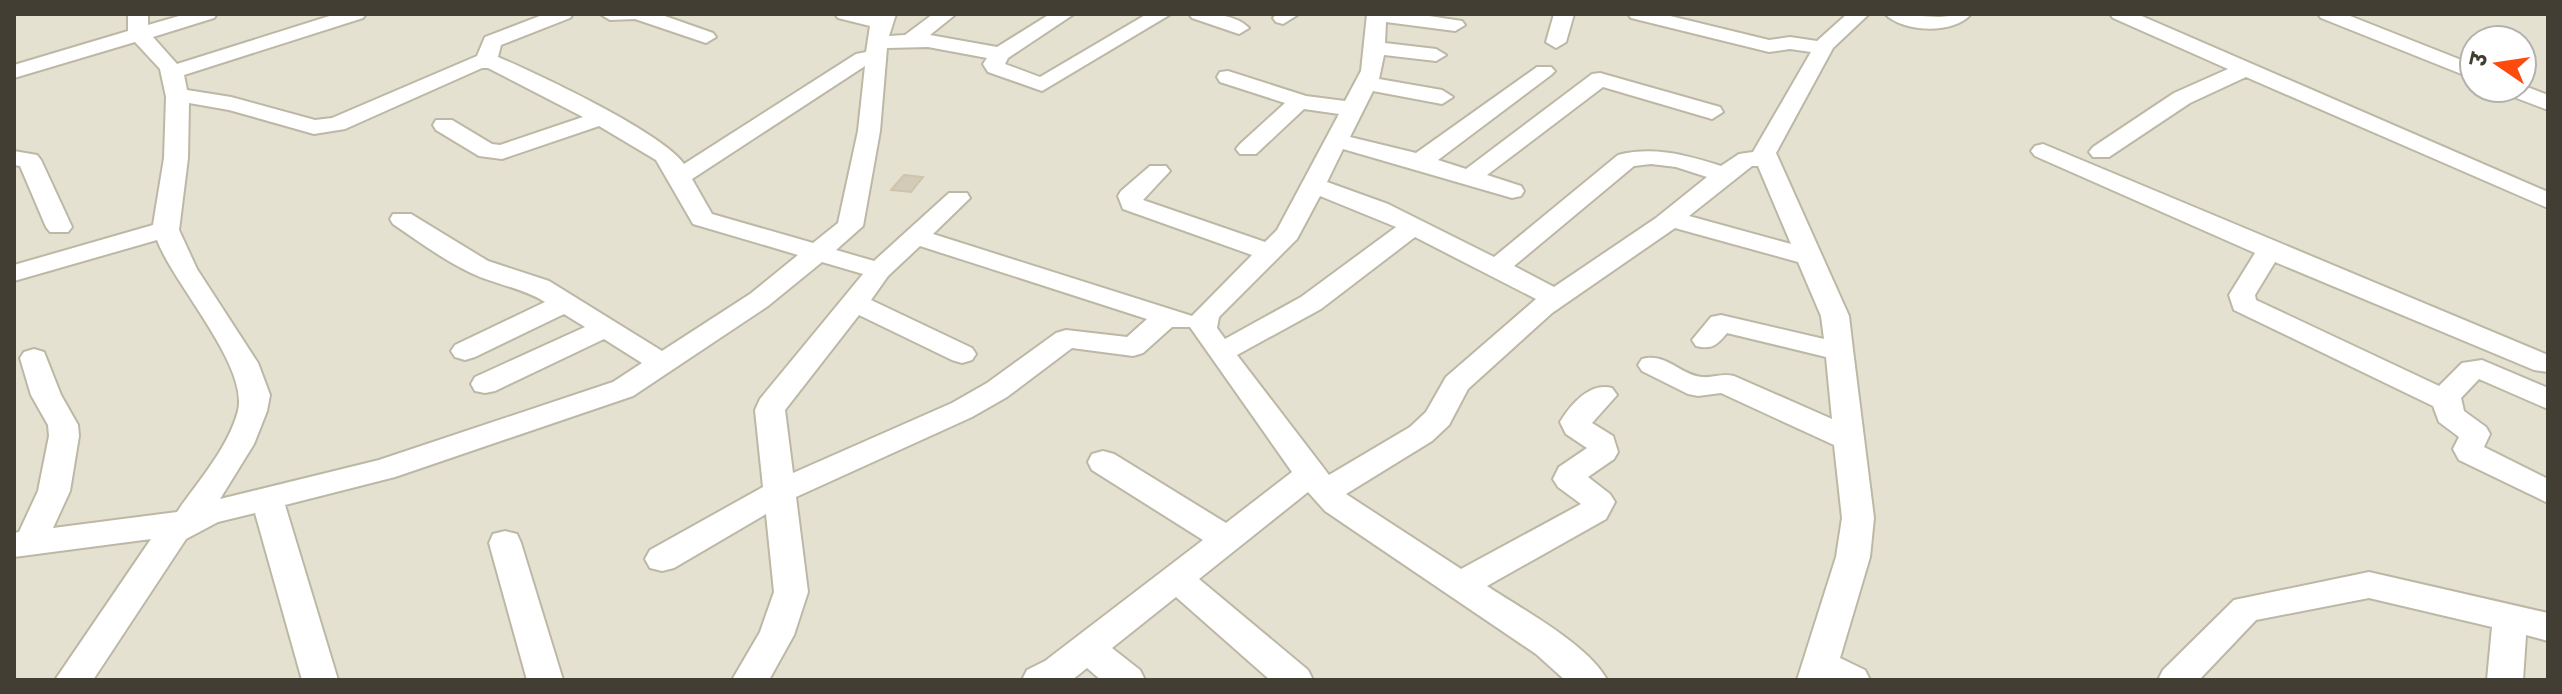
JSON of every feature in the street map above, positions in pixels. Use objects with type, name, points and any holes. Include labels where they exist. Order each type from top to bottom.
[{"type":"street","points":[[14,72],[138,24],[207,14]]},
{"type":"street","points":[[174,83],[356,14]]},
{"type":"street","points":[[486,61],[492,41],[563,14]]},
{"type":"street","points":[[610,14],[631,14]]},
{"type":"street","points":[[640,14],[706,37]]},
{"type":"street","points":[[845,14],[880,35],[1000,54]]},
{"type":"street","points":[[910,41],[946,14]]},
{"type":"street","points":[[1064,14],[1000,54],[995,68],[1042,85],[1161,14]]},
{"type":"street","points":[[1199,14],[1239,28]]},
{"type":"street","points":[[1455,25],[1377,14],[1372,71],[1288,234],[1206,315],[1203,329],[1336,503],[1548,644],[1589,680]]},
{"type":"street","points":[[1556,42],[1564,14]]},
{"type":"street","points":[[1638,14],[1775,47],[1790,43],[1823,48]]},
{"type":"street","points":[[1895,14],[1944,24],[1952,23],[1961,14]]},
{"type":"street","points":[[2120,14],[2548,201]]},
{"type":"street","points":[[2328,14],[2458,67]]},
{"type":"street","points":[[1846,16],[1823,48],[1764,153],[1835,316],[1858,518],[1853,557],[1817,673],[1852,680]]},
{"type":"street","points":[[22,544],[187,522],[238,444],[253,407],[256,391],[252,378],[214,321],[166,229],[178,153],[174,83],[138,24]]},
{"type":"street","points":[[678,178],[863,58],[880,35]]},
{"type":"street","points":[[73,680],[174,531],[187,522],[208,513],[384,469],[623,389],[759,300],[850,226],[869,131],[880,35]]},
{"type":"street","points":[[1374,48],[1436,55]]},
{"type":"street","points":[[174,83],[231,104],[321,128],[486,61],[601,118],[664,155],[673,165],[702,219],[871,268],[876,273]]},
{"type":"street","points":[[2101,152],[2182,98],[2246,69]]},
{"type":"street","points":[[1421,161],[1544,71]]},
{"type":"street","points":[[1228,77],[1300,101],[1359,96],[1442,97]]},
{"type":"street","points":[[1470,177],[1600,79],[1712,112]]},
{"type":"street","points":[[1248,149],[1300,101]]},
{"type":"street","points":[[444,125],[487,151],[502,152],[601,118]]},
{"type":"street","points":[[1336,140],[1421,161],[1512,191]]},
{"type":"street","points":[[2043,151],[2273,251],[2546,362],[2536,393],[2491,370],[2472,369],[2443,399]]},
{"type":"street","points":[[1496,268],[1626,160],[1638,157],[1681,161],[1725,175]]},
{"type":"street","points":[[14,158],[29,160],[59,227]]},
{"type":"street","points":[[1040,680],[1087,648],[1227,539],[1318,483],[1430,426],[1438,418],[1456,384],[1554,297],[1671,219],[1747,159],[1768,159]]},
{"type":"street","points":[[1158,171],[1130,196],[1132,204],[1271,253]]},
{"type":"street","points":[[1312,185],[1379,209],[1554,297]]},
{"type":"street","points":[[750,680],[776,635],[791,592],[770,410],[775,399],[874,280],[876,273],[958,198]]},
{"type":"street","points":[[402,219],[468,261],[532,283],[662,363]]},
{"type":"street","points":[[1671,219],[1810,257]]},
{"type":"street","points":[[1220,353],[1311,303],[1414,226]]},
{"type":"street","points":[[14,273],[166,229]]},
{"type":"street","points":[[916,237],[1166,317],[1203,324]]},
{"type":"street","points":[[2273,251],[2266,255],[2242,295],[2244,304],[2443,399],[2449,403],[2449,415],[2475,434],[2468,449],[2470,453],[2548,492]]},
{"type":"street","points":[[465,351],[565,303]]},
{"type":"street","points":[[855,303],[962,354]]},
{"type":"street","points":[[662,559],[779,492],[962,410],[997,390],[1066,339],[1133,347],[1166,317]]},
{"type":"street","points":[[1706,340],[1721,323],[1839,350]]},
{"type":"street","points":[[485,384],[606,328]]},
{"type":"street","points":[[22,544],[54,491],[64,436],[63,425],[46,395],[34,358]]},
{"type":"street","points":[[1652,365],[1698,387],[1724,383],[1849,439]]},
{"type":"street","points":[[1460,585],[1595,511],[1599,502],[1569,479],[1570,475],[1603,452],[1602,443],[1577,427],[1575,422],[1602,395]]},
{"type":"street","points":[[1103,462],[1227,539]]},
{"type":"street","points":[[267,498],[320,680]]},
{"type":"street","points":[[505,543],[545,680]]},
{"type":"street","points":[[1176,578],[1295,680]]},
{"type":"street","points":[[2176,680],[2246,609],[2369,585],[2548,627]]},
{"type":"street","points":[[2505,680],[2510,618]]},
{"type":"street","points":[[1087,648],[1127,680]]},
{"type":"shaded area","points":[[14,14],[2548,14],[2548,680],[14,680]]},
{"type":"building","points":[[904,175],[923,177],[911,192],[891,190]]}]
